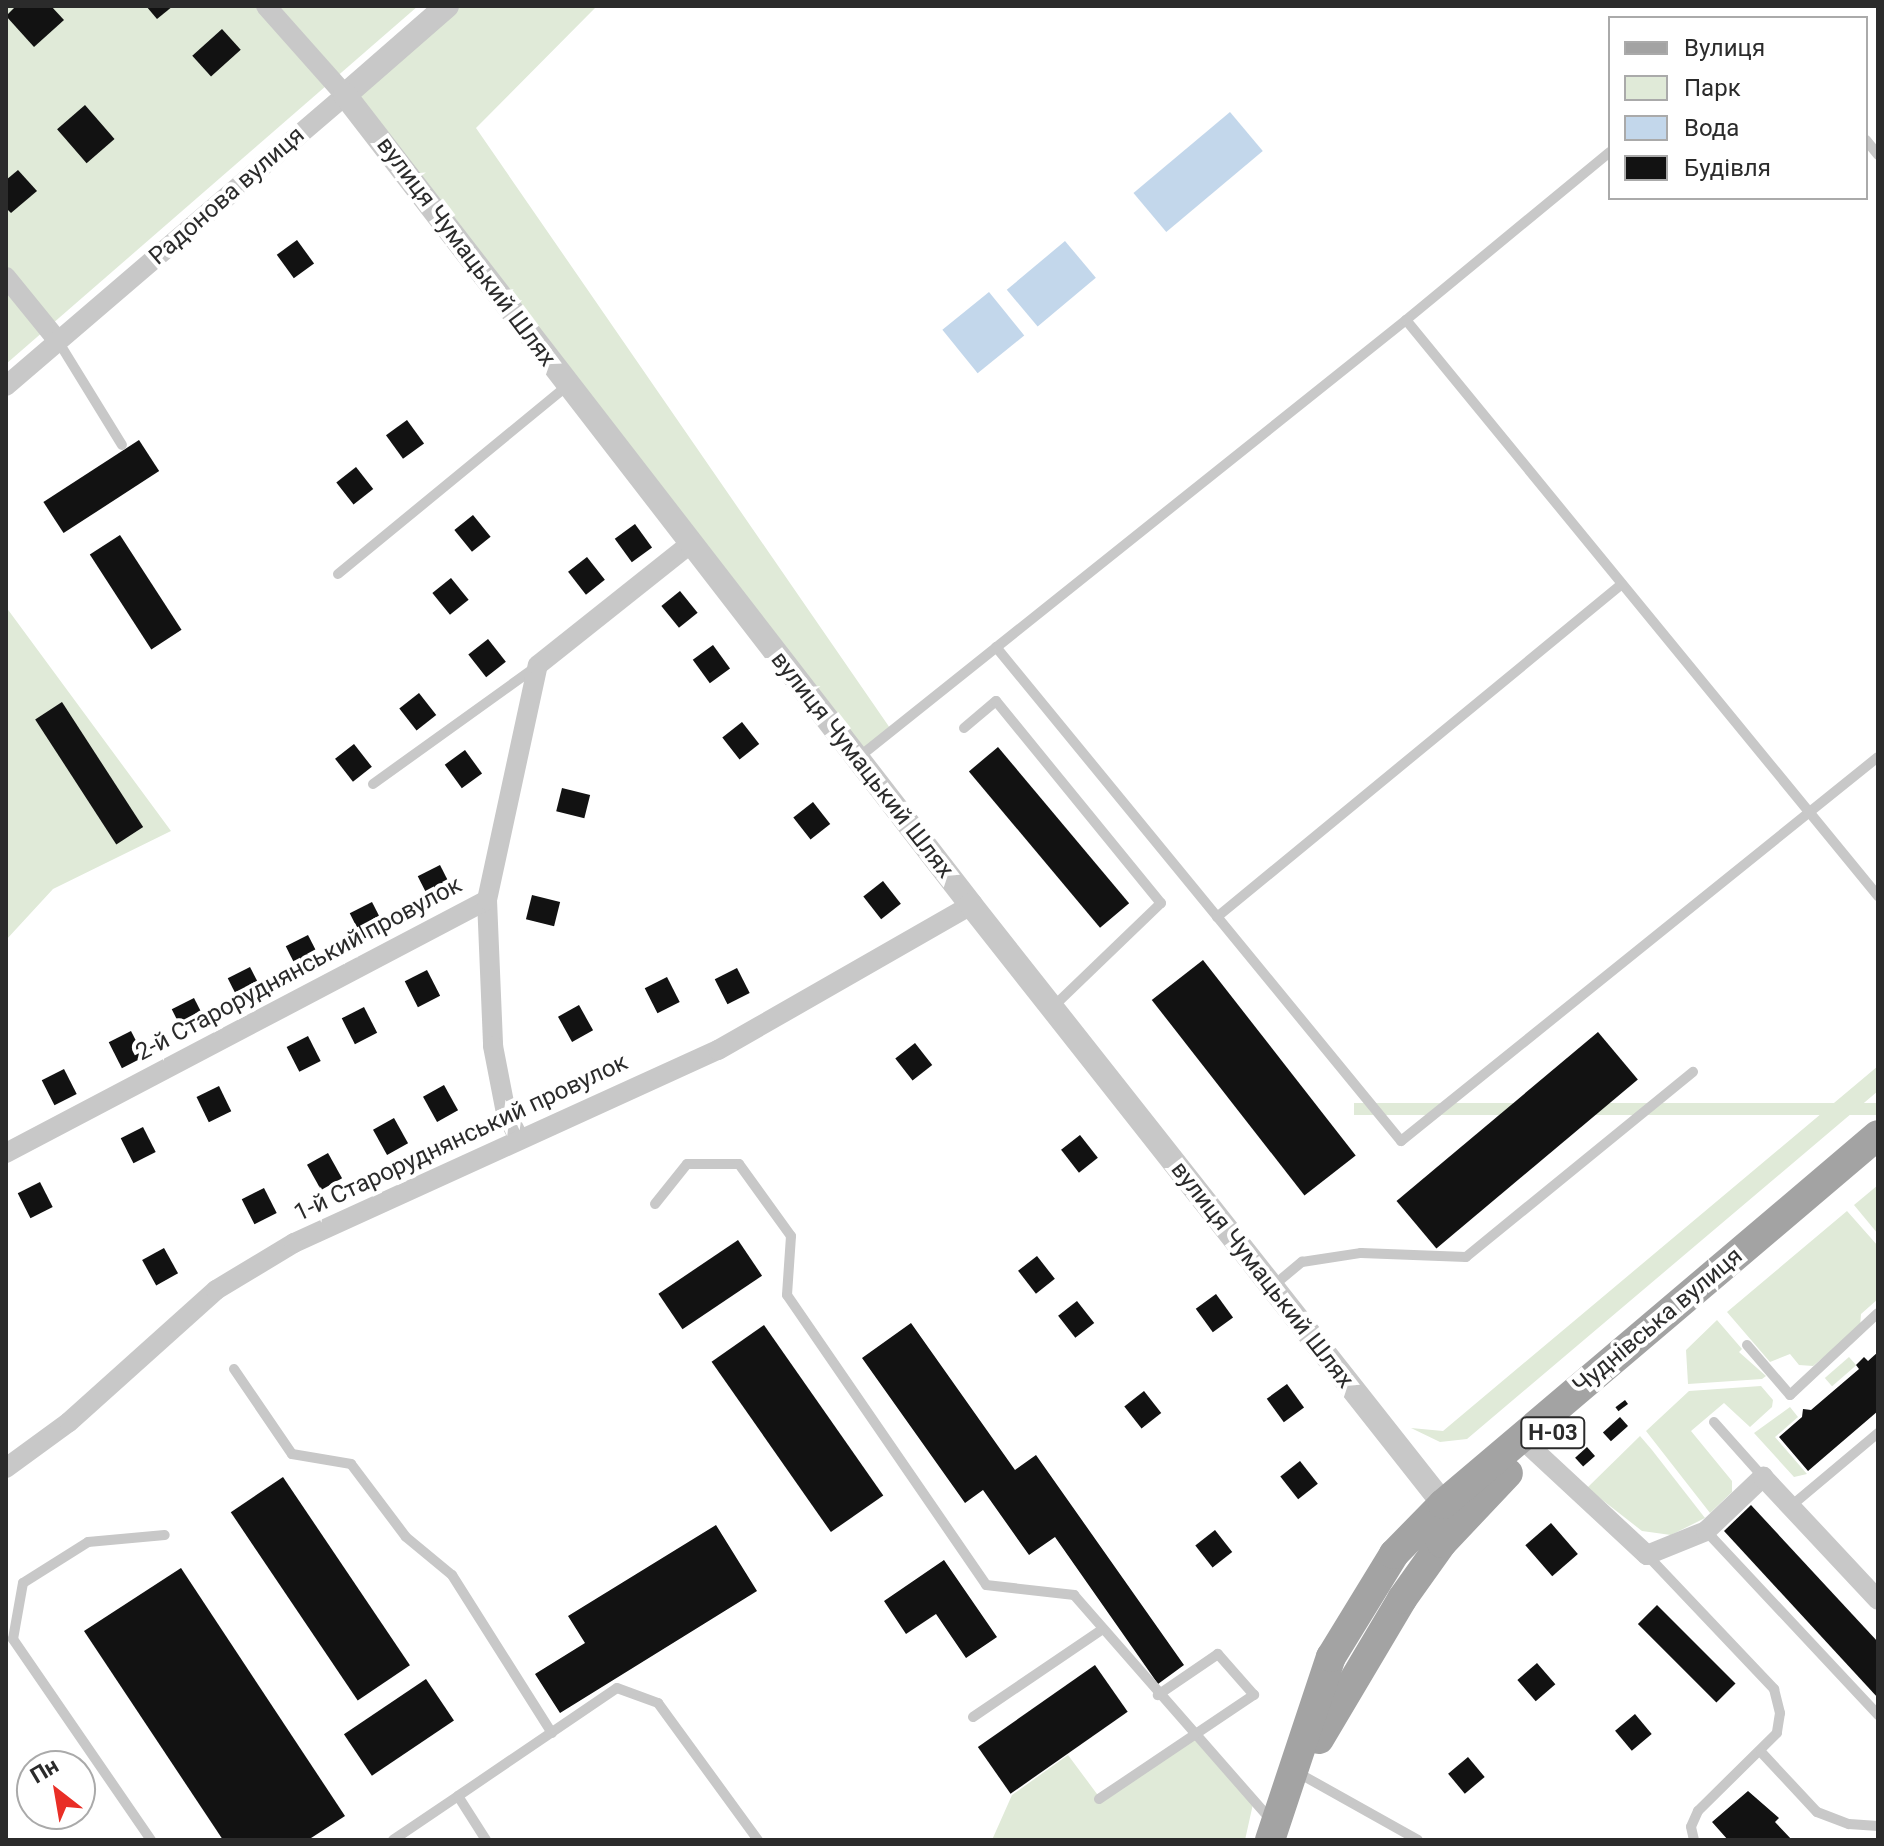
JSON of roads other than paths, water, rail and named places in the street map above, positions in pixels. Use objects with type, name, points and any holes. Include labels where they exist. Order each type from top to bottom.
[{"type":"main road","name":"Чуднівська вулиця","points":[[1277,1821],[1344,1631],[1394,1554],[1451,1514],[1878,1135]]},
{"type":"main road","name":"Чуднівська вулиця","points":[[1527,1444],[1878,1155]]},
{"type":"main road","name":"Чуднівська вулиця","points":[[1277,1821],[1372,1644],[1451,1514]]},
{"type":"street","name":"вулиця Чумацький Шлях","points":[[266,6],[345,95],[971,905],[1451,1514]]},
{"type":"street","name":"Радонова вулиця","points":[[6,386],[447,6]]},
{"type":"street","points":[[6,277],[58,341]]},
{"type":"street","points":[[538,665],[690,544]]},
{"type":"street","name":"2-й Староруднянський провулок","points":[[6,1153],[487,900],[538,665]]},
{"type":"street","points":[[487,900],[493,1046],[506,1113],[519,1138]]},
{"type":"street","name":"1-й Староруднянський провулок","points":[[6,1468],[69,1422],[216,1290],[294,1243],[718,1050],[971,905]]},
{"type":"street","points":[[1527,1444],[1647,1555],[1706,1531],[1763,1477],[1878,1600]]},
{"type":"lane","points":[[858,758],[1406,320],[1608,154]]},
{"type":"lane","points":[[1406,320],[1878,896]]},
{"type":"lane","points":[[58,341],[122,445]]},
{"type":"lane","points":[[338,574],[568,385]]},
{"type":"lane","points":[[1217,917],[1622,584]]},
{"type":"lane","points":[[996,647],[1401,1141],[1878,757]]},
{"type":"lane","points":[[373,784],[538,665]]},
{"type":"lane","points":[[964,728],[996,701],[1161,903],[1052,1008]]},
{"type":"lane","points":[[1272,1287],[1302,1262],[1361,1253],[1466,1257],[1693,1072]]},
{"type":"lane","points":[[655,1204],[687,1164],[739,1164],[791,1236],[787,1295],[986,1585],[1074,1595],[1158,1695],[1277,1821]]},
{"type":"lane","points":[[1747,1345],[1790,1395],[1878,1313]]},
{"type":"lane","points":[[234,1369],[292,1454],[351,1464],[406,1537],[452,1575],[552,1733]]},
{"type":"lane","points":[[1714,1422],[1763,1477]]},
{"type":"lane","points":[[1791,1506],[1878,1433]]},
{"type":"lane","points":[[1706,1531],[1878,1715]]},
{"type":"lane","points":[[151,1840],[13,1639],[23,1583],[88,1542],[165,1535]]},
{"type":"lane","points":[[1647,1555],[1774,1689],[1780,1713],[1777,1733],[1698,1811],[1691,1827],[1694,1840]]},
{"type":"lane","points":[[973,1717],[1103,1629]]},
{"type":"lane","points":[[1099,1799],[1193,1732],[1254,1695],[1218,1654],[1158,1695]]},
{"type":"lane","points":[[393,1840],[617,1688],[658,1703],[758,1840]]},
{"type":"lane","points":[[1761,1752],[1817,1812],[1833,1821],[1878,1826]]},
{"type":"lane","points":[[1300,1774],[1418,1840]]},
{"type":"lane","points":[[458,1796],[486,1840]]},
{"type":"water","points":[[1230,112],[1263,151],[1166,232],[1133,193]]},
{"type":"water","points":[[1065,241],[1096,278],[1038,327],[1007,290]]},
{"type":"water","points":[[989,292],[1024,336],[978,373],[942,330]]}]
